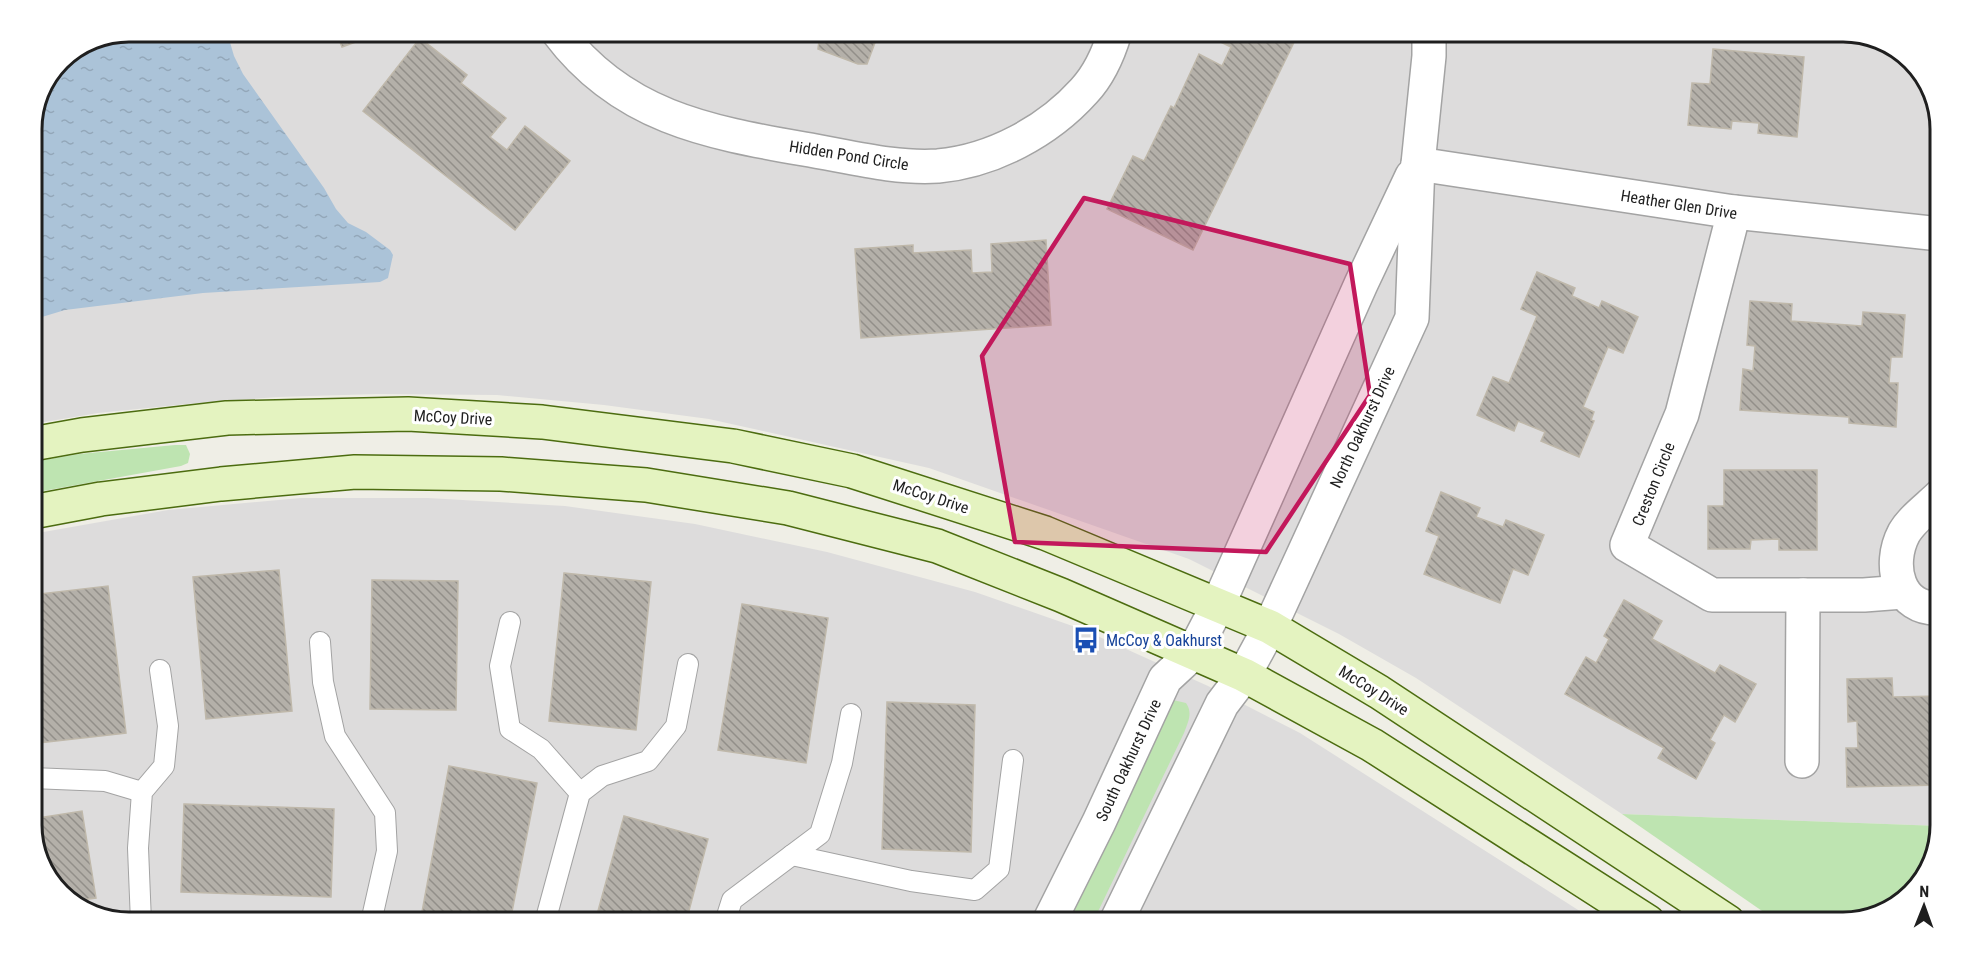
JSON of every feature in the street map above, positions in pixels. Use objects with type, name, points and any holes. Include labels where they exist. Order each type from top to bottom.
[{"type":"street","name":"Hidden Pond Circle","points":[[565,42],[626,96],[695,127],[733,137],[901,165],[938,166],[969,161],[1004,148],[1048,125],[1086,90],[1108,55],[1112,42]]},
{"type":"street","name":"North Oakhurst Drive","points":[[1244,675],[1270,627],[1412,318],[1418,164],[1429,42]]},
{"type":"street","name":"North Oakhurst Drive","points":[[1218,605],[1361,284],[1418,164]]},
{"type":"street","name":"Heather Glen Drive","points":[[1418,164],[1734,213],[1930,233]]},
{"type":"street","name":"Creston Circle","points":[[1734,213],[1682,414],[1627,545],[1712,595],[1864,595],[1903,592]]},
{"type":"street","name":"McCoy Drive","points":[[42,442],[82,435],[227,418],[408,414],[542,422],[734,446],[852,471],[1045,533],[1270,627],[1379,692],[1713,912]]},
{"type":"street","points":[[42,510],[102,499],[221,484],[355,472],[501,474],[646,485],[788,508],[937,546],[1061,595],[1244,675],[1372,745],[1632,912]]},
{"type":"street","points":[[1930,506],[1905,531],[1897,551],[1897,574],[1903,592],[1918,606],[1930,607]]},
{"type":"street","points":[[1802,761],[1803,595]]},
{"type":"street","name":"South Oakhurst Drive","points":[[1054,912],[1099,822],[1165,679],[1193,653],[1218,605]]},
{"type":"street","points":[[1121,912],[1222,704],[1244,675]]},
{"type":"lane","points":[[510,622],[500,666],[510,729],[541,749],[580,794]]},
{"type":"lane","points":[[320,642],[323,682],[335,736],[385,813],[387,852],[373,912]]},
{"type":"lane","points":[[548,912],[580,794],[602,776],[648,761],[676,726],[688,664]]},
{"type":"lane","points":[[141,912],[138,848],[142,792],[164,766],[168,726],[160,670]]},
{"type":"lane","points":[[728,912],[732,900],[820,834],[842,763],[851,714]]},
{"type":"lane","points":[[792,855],[911,881],[975,891],[999,869],[1013,760]]},
{"type":"lane","points":[[42,778],[105,781],[142,792]]},
{"type":"highlighted area","points":[[1084,198],[1350,264],[1370,395],[1266,552],[1015,542],[982,356]]},
{"type":"shaded area","points":[[129,42],[1843,42],[1866,45],[1891,57],[1908,72],[1921,91],[1930,123],[1930,826],[1622,814],[1416,678],[1339,634],[1189,559],[929,468],[709,419],[604,405],[497,395],[377,394],[278,397],[98,413],[42,422],[42,123],[49,96],[67,67],[96,49],[112,44]]},
{"type":"shaded area","points":[[301,498],[428,498],[565,506],[695,524],[827,552],[975,592],[1084,630],[1208,686],[1300,733],[1581,912],[129,912],[106,909],[81,897],[64,882],[51,863],[42,831],[42,532],[168,510]]},
{"type":"green space","points":[[186,445],[190,454],[188,463],[181,466],[42,491],[42,460],[79,454]]},
{"type":"green space","points":[[1173,700],[1186,703],[1189,714],[1184,733],[1098,912],[1068,912]]},
{"type":"green space","points":[[1622,814],[1930,826],[1928,842],[1921,863],[1913,876],[1894,876],[1894,895],[1866,909],[1843,912],[1764,912]]},
{"type":"water","points":[[230,42],[243,74],[324,188],[336,209],[348,223],[366,232],[390,250],[393,255],[388,278],[380,282],[203,293],[65,310],[42,317],[42,123],[49,96],[67,67],[96,49],[112,44]]},
{"type":"building","points":[[340,42],[356,42],[342,47]]},
{"type":"building","points":[[417,42],[425,42],[467,75],[461,83],[506,118],[490,137],[507,150],[525,126],[570,161],[515,230],[363,111]]},
{"type":"building","points":[[819,42],[875,42],[867,64],[858,64],[818,49]]},
{"type":"building","points":[[1221,42],[1294,42],[1193,250],[1107,209],[1133,156],[1144,161],[1171,106],[1174,108],[1199,54],[1222,66],[1231,47]]},
{"type":"building","points":[[1713,49],[1804,57],[1797,137],[1758,133],[1759,123],[1732,121],[1731,129],[1688,125],[1692,83],[1710,84]]},
{"type":"building","points":[[1046,240],[1051,325],[861,338],[855,249],[913,245],[913,253],[971,250],[972,273],[992,272],[991,244]]},
{"type":"building","points":[[1537,272],[1575,288],[1572,296],[1599,308],[1602,301],[1638,317],[1623,353],[1608,347],[1583,407],[1594,412],[1591,420],[1594,421],[1579,457],[1541,441],[1545,432],[1518,421],[1514,431],[1477,415],[1493,377],[1509,383],[1537,316],[1521,309]]},
{"type":"building","points":[[1750,301],[1792,304],[1791,321],[1862,326],[1863,312],[1905,315],[1902,357],[1891,357],[1889,383],[1898,383],[1896,427],[1849,423],[1849,417],[1740,410],[1743,369],[1753,371],[1755,346],[1747,345]]},
{"type":"building","points":[[1724,470],[1817,470],[1817,550],[1779,550],[1779,539],[1751,540],[1750,549],[1708,549],[1708,506],[1724,506]]},
{"type":"building","points":[[1441,492],[1480,508],[1476,517],[1503,527],[1506,520],[1544,535],[1528,575],[1513,569],[1500,603],[1424,574],[1439,536],[1426,531]]},
{"type":"building","points":[[279,570],[292,711],[206,719],[193,577]]},
{"type":"building","points":[[564,573],[651,582],[636,730],[549,721]]},
{"type":"building","points":[[372,580],[458,581],[456,710],[370,709]]},
{"type":"building","points":[[108,586],[126,733],[42,743],[42,594]]},
{"type":"building","points":[[1624,600],[1662,621],[1652,639],[1715,673],[1720,665],[1756,684],[1735,722],[1724,715],[1710,740],[1715,743],[1696,779],[1658,758],[1664,748],[1565,694],[1586,657],[1596,663],[1609,639],[1604,636]]},
{"type":"building","points":[[742,604],[828,618],[806,763],[718,750]]},
{"type":"building","points":[[1892,678],[1893,697],[1930,696],[1930,785],[1847,787],[1846,748],[1858,748],[1857,721],[1848,722],[1847,679]]},
{"type":"building","points":[[887,702],[975,705],[971,852],[882,849]]},
{"type":"building","points":[[449,766],[537,783],[512,912],[422,912]]},
{"type":"building","points":[[184,804],[334,809],[331,897],[181,892]]},
{"type":"building","points":[[82,811],[96,898],[85,899],[81,897],[57,873],[44,842],[42,817]]},
{"type":"building","points":[[624,816],[708,839],[689,912],[598,912]]},
{"type":"place","name":"McCoy & Oakhurst","points":[[1086,640]]}]
